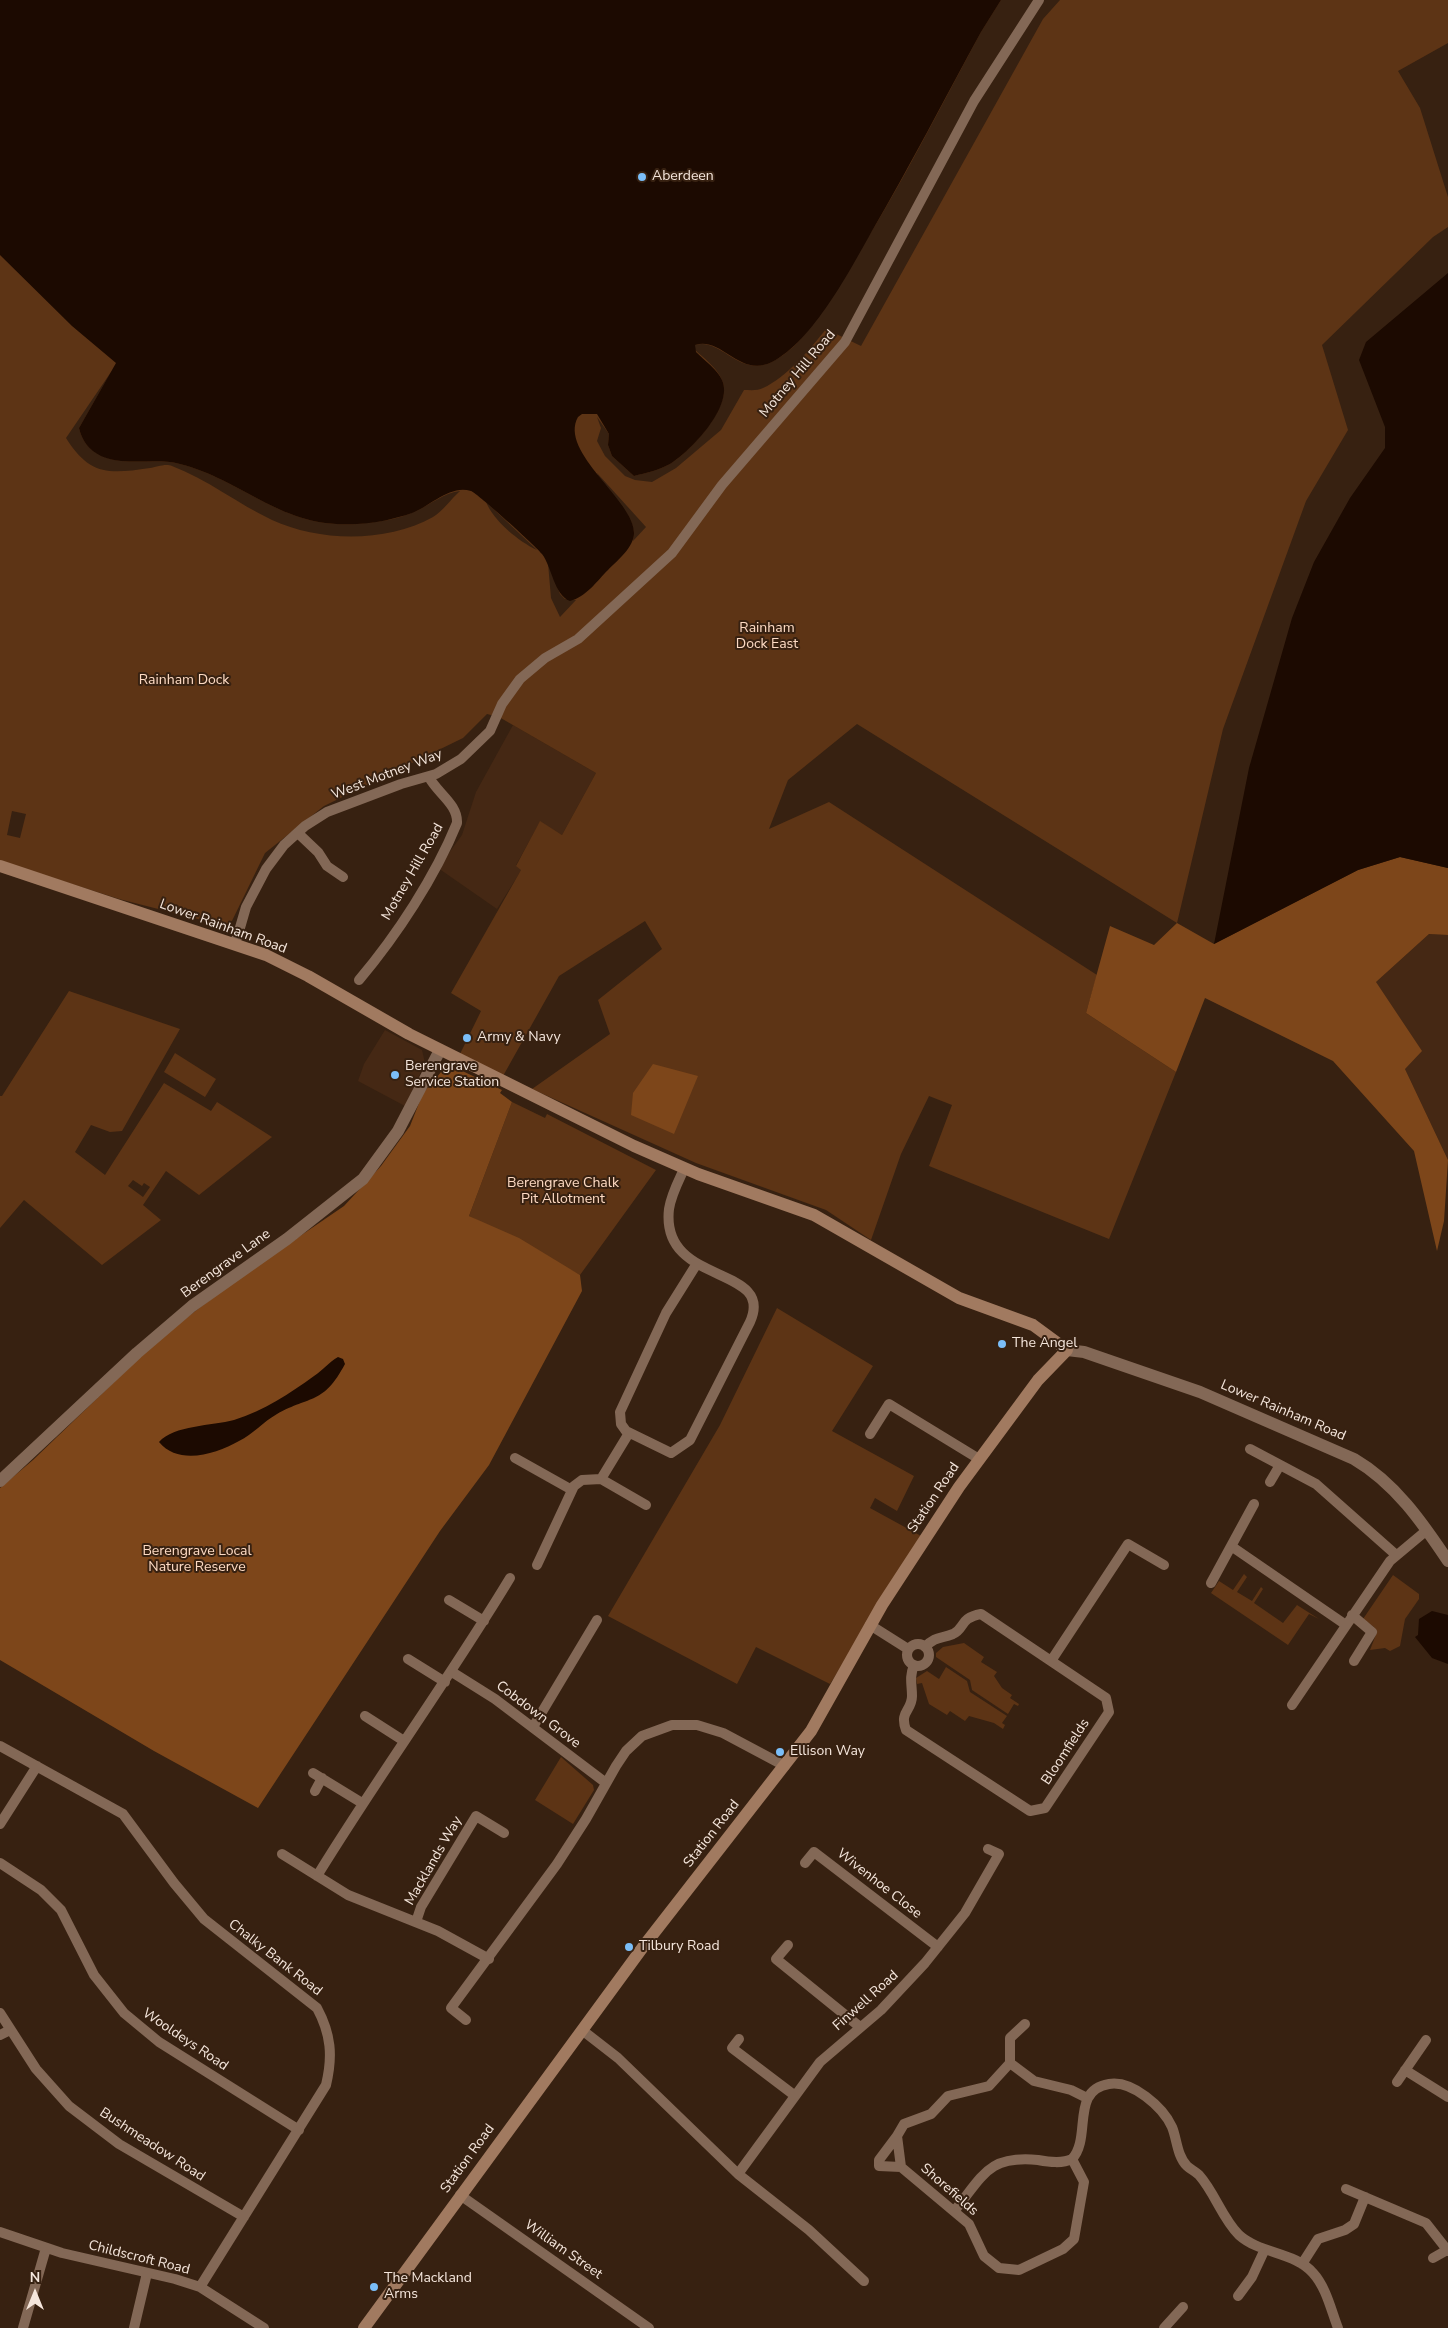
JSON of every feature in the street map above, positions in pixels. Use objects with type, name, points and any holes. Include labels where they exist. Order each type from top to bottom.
[{"type":"main road","name":"Lower Rainham Road","points":[[0,866],[266,955],[308,976],[387,1023],[684,1169],[814,1214],[959,1298],[1034,1325],[1067,1350]]},
{"type":"main road","name":"Station Road","points":[[364,2328],[643,1947],[811,1731],[870,1625],[979,1459],[1038,1380],[1067,1350]]},
{"type":"street","name":"Motney Hill Road","points":[[520,679],[545,658],[578,639],[672,552],[722,485],[845,342],[974,101],[1039,0]]},
{"type":"street","name":"West Motney Way","points":[[232,944],[237,938],[246,907],[266,869],[284,845],[298,832],[328,812],[429,776],[456,763],[486,736],[495,723],[496,715],[502,704],[520,679]]},
{"type":"street","name":"Motney Hill Road","points":[[359,980],[412,907],[456,823],[455,809],[435,788],[429,776]]},
{"type":"street","points":[[298,832],[318,852],[327,866],[344,877]]},
{"type":"street","name":"Berengrave Lane","points":[[0,1481],[137,1353],[192,1306],[302,1228],[363,1179],[398,1131],[440,1050]]},
{"type":"street","points":[[684,1169],[670,1202],[669,1222],[676,1242],[685,1256],[696,1265],[728,1278],[746,1288],[754,1302],[752,1318],[690,1440],[671,1453],[628,1433],[621,1424],[620,1412],[666,1313],[696,1265]]},
{"type":"street","name":"Lower Rainham Road","points":[[1067,1350],[1084,1352],[1174,1382],[1343,1452],[1362,1463],[1384,1480],[1410,1508],[1448,1561]]},
{"type":"street","points":[[870,1434],[889,1404],[979,1459]]},
{"type":"street","points":[[601,1479],[628,1433]]},
{"type":"street","points":[[1250,1449],[1323,1489],[1395,1554]]},
{"type":"street","points":[[515,1458],[572,1490]]},
{"type":"street","points":[[1270,1482],[1280,1465]]},
{"type":"street","points":[[537,1565],[572,1490],[582,1480],[601,1479],[646,1506]]},
{"type":"street","points":[[1210,1583],[1254,1504]]},
{"type":"street","points":[[1292,1705],[1395,1554],[1427,1530]]},
{"type":"street","points":[[1051,1661],[1128,1544],[1164,1565]]},
{"type":"street","points":[[1231,1546],[1346,1625]]},
{"type":"street","points":[[317,1876],[362,1803],[452,1672],[510,1578]]},
{"type":"street","points":[[449,1600],[484,1622]]},
{"type":"street","name":"Bloomfields","points":[[981,1614],[1106,1698],[1109,1712],[1045,1808],[1038,1811],[1030,1810],[906,1730],[903,1715],[912,1698],[910,1678],[914,1665],[907,1658],[908,1649],[916,1644],[925,1647],[936,1637],[955,1633],[968,1617],[981,1614]]},
{"type":"street","points":[[1352,1615],[1372,1632],[1354,1661]]},
{"type":"street","points":[[533,1727],[598,1620]]},
{"type":"street","points":[[870,1625],[908,1649]]},
{"type":"street","points":[[914,1665],[921,1665],[926,1662],[928,1652],[925,1647]]},
{"type":"street","points":[[408,1659],[445,1682]]},
{"type":"street","name":"Cobdown Grove","points":[[452,1672],[533,1727],[606,1783]]},
{"type":"street","points":[[364,1716],[404,1741]]},
{"type":"street","points":[[466,2020],[451,2008],[454,2003],[489,1959],[557,1864],[586,1819],[606,1783],[633,1743],[653,1730],[672,1725],[697,1724],[709,1727],[785,1766]]},
{"type":"street","name":"Chalky Bank Road","points":[[0,1746],[123,1814],[174,1883],[204,1919],[316,2008],[325,2023],[331,2043],[331,2065],[326,2085],[200,2288]]},
{"type":"street","points":[[0,1824],[37,1766]]},
{"type":"street","points":[[315,1790],[318,1776],[362,1803]]},
{"type":"street","name":"Macklands Way","points":[[416,1922],[421,1907],[476,1816],[504,1833]]},
{"type":"street","name":"Finwell Road","points":[[738,2174],[820,2062],[905,1986],[965,1913],[999,1854],[988,1849]]},
{"type":"street","name":"Wivenhoe Close","points":[[805,1863],[814,1852],[938,1947]]},
{"type":"street","name":"Macklands Way","points":[[282,1854],[348,1895],[458,1940],[489,1959]]},
{"type":"street","name":"Wooldeys Road","points":[[0,1863],[41,1890],[61,1910],[94,1975],[124,2014],[159,2042],[299,2130]]},
{"type":"street","points":[[788,1946],[776,1959],[860,2027]]},
{"type":"street","name":"Bushmeadow Road","points":[[0,2013],[36,2069],[68,2106],[119,2144],[244,2218]]},
{"type":"street","points":[[1025,2024],[1010,2038],[1010,2063],[1034,2081],[1071,2090],[1087,2098]]},
{"type":"street","points":[[0,2035],[10,2030]]},
{"type":"street","points":[[582,2030],[618,2058],[738,2174],[809,2230],[864,2281]]},
{"type":"street","points":[[739,2039],[732,2048],[794,2095]]},
{"type":"street","points":[[1397,2082],[1426,2040]]},
{"type":"street","name":"Shorefields","points":[[1010,2063],[989,2086],[948,2096],[930,2114],[904,2124],[898,2136],[879,2160],[879,2166],[901,2167],[955,2210],[969,2224],[984,2256],[992,2265],[1014,2271],[1063,2249],[1074,2239],[1084,2182],[1072,2159]]},
{"type":"street","points":[[1405,2070],[1448,2097]]},
{"type":"street","points":[[955,2210],[988,2170],[1002,2161],[1015,2158],[1062,2162],[1072,2159],[1080,2147],[1087,2098],[1100,2086],[1112,2083],[1127,2085],[1167,2118],[1184,2162],[1200,2176],[1240,2236],[1265,2250],[1302,2264],[1313,2272],[1320,2284],[1338,2328]]},
{"type":"street","name":"Shorefields","points":[[898,2136],[901,2167]]},
{"type":"street","points":[[1346,2189],[1426,2223],[1447,2250],[1433,2258]]},
{"type":"street","name":"William Street","points":[[460,2195],[649,2328]]},
{"type":"street","points":[[1302,2264],[1318,2239],[1345,2230],[1354,2224],[1365,2197]]},
{"type":"street","name":"Childscroft Road","points":[[0,2232],[46,2248],[147,2272],[200,2288],[264,2328]]},
{"type":"street","points":[[23,2328],[46,2248]]},
{"type":"street","points":[[1238,2296],[1252,2277],[1265,2250]]},
{"type":"street","points":[[134,2328],[147,2272]]},
{"type":"street","points":[[1164,2328],[1183,2307]]},
{"type":"shaded area","points":[[0,0],[1001,0],[981,32],[914,157],[842,284],[816,322],[802,338],[787,352],[772,362],[760,365],[750,365],[740,361],[714,346],[705,344],[695,345],[696,352],[714,369],[722,380],[724,391],[722,402],[716,415],[699,439],[679,458],[657,470],[634,476],[612,456],[608,445],[609,434],[597,414],[582,414],[578,417],[575,431],[578,445],[587,461],[623,506],[631,520],[634,533],[631,543],[621,558],[591,588],[581,596],[570,601],[560,593],[542,554],[530,541],[471,491],[463,490],[448,493],[419,510],[392,519],[357,524],[330,524],[285,512],[225,481],[180,464],[160,461],[120,461],[101,456],[90,448],[84,441],[79,428],[116,363],[72,326],[0,255]]},
{"type":"shaded area","points":[[1448,273],[1448,868],[1400,857],[1358,870],[1214,944],[1249,768],[1292,618],[1314,562],[1350,498],[1385,448],[1385,427],[1359,360],[1366,342]]},
{"type":"shaded area","points":[[513,725],[596,773],[562,835],[540,822],[516,865],[522,869],[497,909],[438,868],[462,835],[476,792]]},
{"type":"shaded area","points":[[1429,934],[1448,935],[1448,1160],[1405,1069],[1376,982]]},
{"type":"shaded area","points":[[385,1030],[422,1050],[425,1063],[405,1106],[358,1081],[364,1064]]},
{"type":"shaded area","points":[[338,1357],[343,1359],[345,1364],[323,1393],[277,1414],[249,1435],[230,1446],[209,1453],[187,1456],[167,1449],[159,1442],[174,1432],[234,1420],[256,1411],[295,1389]]},
{"type":"shaded area","points":[[1432,1611],[1448,1615],[1448,1664],[1432,1658],[1415,1637],[1418,1635],[1419,1619]]},
{"type":"green space","points":[[0,0],[1001,0],[981,32],[877,223],[802,338],[783,355],[772,362],[760,366],[740,362],[704,344],[695,345],[694,349],[714,367],[722,380],[724,390],[722,402],[708,427],[698,439],[678,458],[661,468],[634,476],[612,456],[608,445],[609,434],[597,417],[601,428],[597,441],[605,456],[625,476],[635,480],[652,482],[676,468],[721,430],[744,390],[761,389],[772,383],[806,353],[826,329],[861,346],[1043,19],[1060,0],[1448,0],[1448,43],[1398,71],[1420,108],[1448,197],[1448,227],[1433,237],[1322,345],[1348,430],[1306,501],[1223,729],[1177,923],[857,724],[788,780],[769,829],[829,802],[1097,975],[1086,1013],[1176,1072],[1109,1239],[929,1166],[952,1105],[929,1096],[901,1154],[871,1240],[826,1210],[696,1163],[532,1089],[610,1034],[598,1000],[662,949],[645,921],[559,976],[503,1076],[460,1054],[481,1011],[451,993],[521,870],[516,866],[540,821],[562,835],[596,773],[499,717],[487,714],[463,738],[324,806],[265,853],[229,927],[119,899],[0,861]],"holes":[[[111,372],[79,428],[84,441],[97,454],[102,456],[120,461],[160,461],[180,464],[225,481],[285,512],[330,524],[357,524],[394,519],[416,511],[443,496],[460,491],[437,514],[415,525],[395,532],[374,535],[332,536],[291,527],[272,520],[198,478],[170,465],[123,471],[102,470],[83,460],[66,438]],[[597,473],[646,527],[633,541],[634,530],[631,521],[601,482]],[[486,502],[537,550],[507,530]],[[548,563],[560,594],[565,599],[576,600],[560,617],[551,598]],[[12,811],[26,814],[20,838],[7,835]]]},
{"type":"green space","points":[[1400,857],[1448,868],[1448,935],[1429,934],[1376,982],[1422,1051],[1405,1069],[1448,1160],[1444,1221],[1437,1251],[1414,1151],[1333,1061],[1205,998],[1176,1072],[1086,1013],[1110,926],[1154,945],[1177,923],[1214,944],[1358,870]]},
{"type":"green space","points":[[69,991],[180,1029],[122,1131],[110,1132],[91,1125],[75,1152],[105,1175],[164,1083],[211,1111],[217,1102],[272,1137],[199,1195],[166,1171],[143,1205],[161,1220],[102,1265],[24,1200],[0,1228],[0,1096],[2,1096]],"holes":[[[133,1180],[142,1186],[144,1183],[150,1187],[143,1197],[128,1186]]]},
{"type":"green space","points":[[175,1053],[216,1079],[205,1097],[164,1072]]},
{"type":"green space","name":"Berengrave Local Nature Reserve","points":[[448,1064],[502,1090],[500,1093],[512,1102],[469,1216],[519,1238],[580,1275],[582,1291],[489,1465],[440,1531],[258,1808],[154,1751],[0,1660],[0,1488],[33,1460],[161,1337],[243,1275],[344,1206],[381,1166],[410,1126],[423,1093]]},
{"type":"green space","points":[[653,1064],[698,1076],[674,1134],[631,1115],[633,1093]]},
{"type":"green space","name":"Berengrave Chalk Pit Allotment","points":[[512,1102],[545,1118],[547,1114],[656,1170],[580,1275],[469,1216]]},
{"type":"green space","points":[[777,1308],[873,1366],[832,1431],[914,1476],[897,1511],[875,1498],[870,1508],[923,1537],[830,1684],[756,1647],[737,1684],[608,1616],[720,1425]]},
{"type":"green space","points":[[1244,1574],[1247,1577],[1237,1592],[1252,1601],[1261,1587],[1263,1589],[1254,1603],[1283,1623],[1297,1605],[1319,1619],[1309,1614],[1288,1645],[1211,1593],[1219,1581],[1233,1590]]},
{"type":"green space","points":[[1393,1575],[1419,1594],[1419,1599],[1405,1619],[1400,1646],[1390,1651],[1385,1648],[1370,1650],[1377,1632],[1374,1627],[1363,1619]]},
{"type":"green space","points":[[964,1643],[984,1657],[981,1662],[997,1672],[994,1676],[1002,1688],[1012,1695],[1010,1698],[1019,1704],[1018,1706],[1014,1704],[1008,1714],[972,1690],[970,1680],[936,1657],[936,1653],[943,1647]]},
{"type":"green space","points":[[946,1667],[967,1681],[970,1692],[1007,1716],[1002,1723],[1005,1725],[1003,1729],[994,1723],[969,1716],[965,1721],[950,1711],[947,1715],[929,1704],[922,1683],[917,1684],[916,1678],[927,1671],[939,1679]]},
{"type":"green space","points":[[561,1757],[593,1785],[594,1790],[573,1824],[535,1800]]},
{"type":"place","name":"Aberdeen","points":[[642,177]]},
{"type":"place","name":"Army & Navy","points":[[467,1038]]},
{"type":"place","name":"Berengrave Service Station","points":[[395,1075]]},
{"type":"place","name":"The Angel","points":[[1002,1344]]},
{"type":"place","name":"Ellison Way","points":[[780,1752]]},
{"type":"place","name":"Tilbury Road","points":[[629,1947]]},
{"type":"place","name":"The Mackland Arms","points":[[374,2287]]},
{"type":"park label","name":"Rainham Dock East","points":[[767,638]]},
{"type":"park label","name":"Rainham Dock","points":[[184,681]]}]
